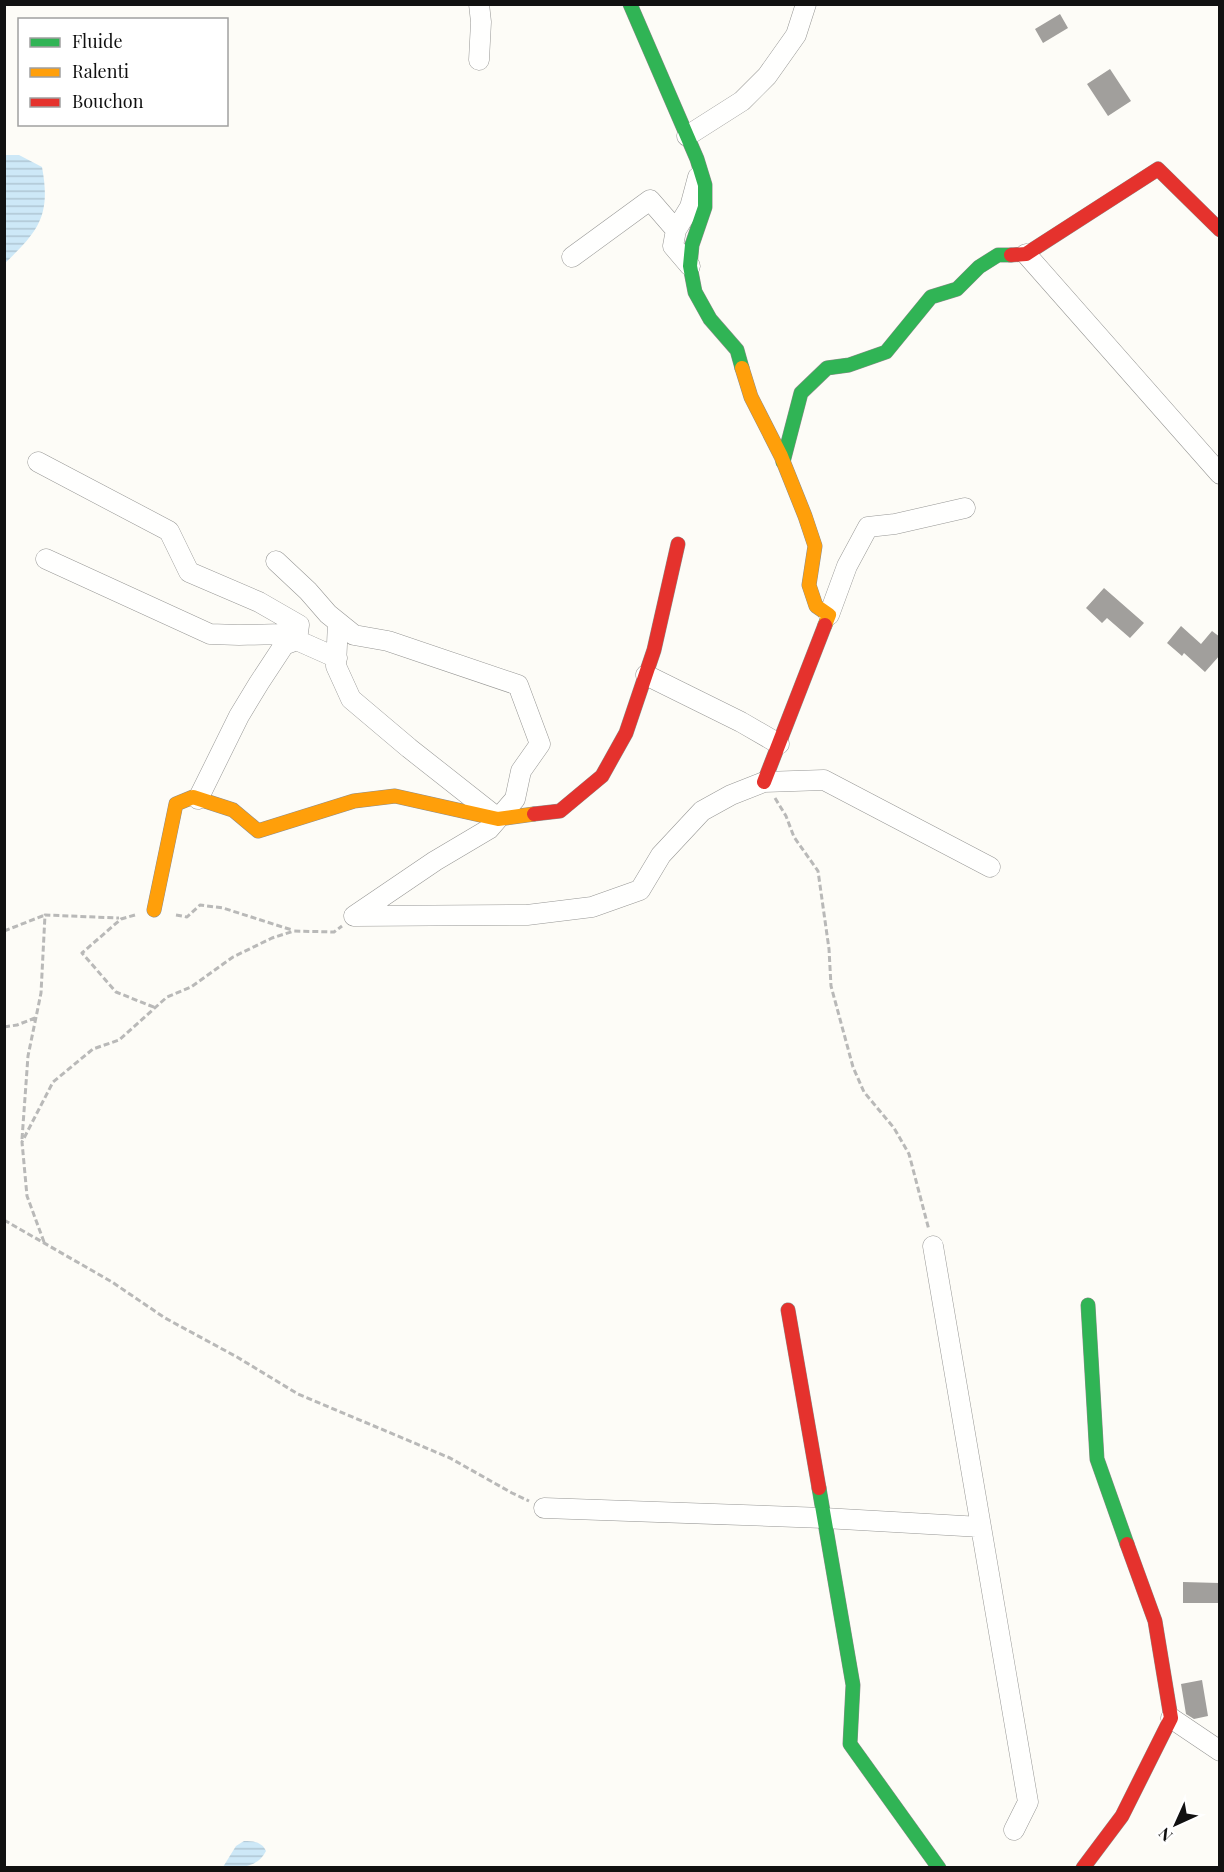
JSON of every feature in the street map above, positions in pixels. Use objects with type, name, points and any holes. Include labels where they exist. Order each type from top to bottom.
[{"type":"street","points":[[479,4],[481,22],[479,60]]},
{"type":"street","points":[[630,4],[687,136],[705,185],[705,207],[692,245],[690,266],[696,292],[710,319],[737,350],[751,397],[783,462],[805,516],[814,546],[809,585],[816,606],[829,615]]},
{"type":"street","points":[[687,136],[742,101],[767,76],[796,35],[806,4]]},
{"type":"street","points":[[690,266],[674,246],[676,230],[690,207],[700,169]]},
{"type":"street","points":[[783,462],[801,393],[827,368],[849,365],[886,352],[931,297],[957,289],[979,267],[998,255],[1026,254],[1158,169],[1220,230]]},
{"type":"street","points":[[572,257],[650,200],[676,230]]},
{"type":"street","points":[[1026,254],[1220,474]]},
{"type":"street","points":[[38,462],[169,531],[189,572],[259,603],[299,624],[297,640]]},
{"type":"street","points":[[764,782],[847,566],[868,527],[895,524],[965,508]]},
{"type":"street","points":[[154,909],[176,804],[193,797],[233,810],[258,831],[354,801],[395,796],[498,819],[560,811],[602,776],[626,733],[654,650],[678,544]]},
{"type":"street","points":[[46,559],[210,634],[239,636],[283,634],[337,658]]},
{"type":"street","points":[[276,561],[338,622],[354,634],[388,641],[518,685],[540,744],[521,771],[515,799],[489,829],[435,861],[354,916]]},
{"type":"street","points":[[338,622],[336,666],[351,699],[498,819]]},
{"type":"street","points":[[198,799],[239,716],[259,683],[284,645],[297,640]]},
{"type":"street","points":[[646,675],[741,722],[779,744]]},
{"type":"street","points":[[354,916],[527,915],[592,907],[640,890],[661,855],[702,811],[731,795],[764,782],[824,780],[990,867]]},
{"type":"street","points":[[933,1246],[1028,1802],[1014,1830]]},
{"type":"street","points":[[1083,1868],[1122,1816],[1171,1718],[1155,1621],[1097,1459],[1088,1305]]},
{"type":"street","points":[[788,1310],[853,1685],[850,1744],[939,1868]]},
{"type":"street","points":[[544,1508],[824,1518],[981,1527]]},
{"type":"street","points":[[1171,1718],[1220,1751]]},
{"type":"path","points":[[764,782],[786,816],[794,837],[818,871],[829,949],[831,986],[853,1068],[864,1092],[894,1128],[909,1154],[933,1246]]},
{"type":"path","points":[[4,931],[45,915],[121,918],[154,909],[187,917],[200,905],[223,908],[294,931],[334,932],[354,916]]},
{"type":"path","points":[[45,915],[41,993],[34,1018],[28,1056],[22,1142],[27,1196],[45,1244]]},
{"type":"path","points":[[121,918],[82,953],[116,992],[156,1008]]},
{"type":"path","points":[[22,1142],[53,1082],[93,1049],[119,1040],[167,997],[190,987],[233,957],[272,938],[294,931]]},
{"type":"path","points":[[4,1027],[17,1026],[34,1018]]},
{"type":"path","points":[[4,1220],[112,1282],[165,1318],[237,1357],[298,1394],[450,1458],[544,1508]]},
{"type":"water","points":[[5,155],[19,155],[42,167],[45,198],[40,221],[34,231],[5,263]]},
{"type":"water","points":[[244,1841],[260,1844],[266,1851],[263,1857],[248,1866],[223,1867],[236,1846]]},
{"type":"building","points":[[1060,14],[1068,28],[1043,43],[1035,29]]},
{"type":"building","points":[[1110,69],[1131,101],[1108,116],[1087,84]]},
{"type":"building","points":[[1104,588],[1144,623],[1130,638],[1107,618],[1102,623],[1086,608]]},
{"type":"building","points":[[1181,626],[1201,644],[1212,631],[1220,637],[1220,655],[1205,672],[1184,653],[1182,656],[1167,643]]},
{"type":"building","points":[[1183,1582],[1219,1583],[1219,1603],[1183,1603]]},
{"type":"building","points":[[1202,1680],[1208,1716],[1194,1719],[1186,1714],[1181,1684]]},
{"type":"traffic: fast","points":[[630,4],[697,159],[705,185],[705,207],[692,245],[690,266],[695,292],[710,319],[737,350],[742,368]]},
{"type":"traffic: fast","points":[[783,462],[801,393],[827,368],[849,365],[886,352],[931,297],[957,289],[979,267],[998,255],[1011,255]]},
{"type":"traffic: fast","points":[[1088,1305],[1097,1459],[1127,1544]]},
{"type":"traffic: fast","points":[[819,1488],[853,1685],[850,1744],[939,1868]]},
{"type":"traffic: slow","points":[[742,368],[751,397],[781,456],[815,546],[809,585],[816,606],[829,615],[825,625]]},
{"type":"traffic: slow","points":[[154,910],[176,804],[193,797],[233,810],[258,831],[354,801],[395,796],[498,819],[534,814]]},
{"type":"traffic: jam","points":[[1011,255],[1026,254],[1158,169],[1220,230]]},
{"type":"traffic: jam","points":[[534,814],[560,811],[602,776],[626,733],[654,650],[678,544]]},
{"type":"traffic: jam","points":[[764,782],[825,625]]},
{"type":"traffic: jam","points":[[788,1310],[819,1488]]},
{"type":"traffic: jam","points":[[1083,1868],[1122,1816],[1171,1718],[1155,1621],[1127,1544]]}]
